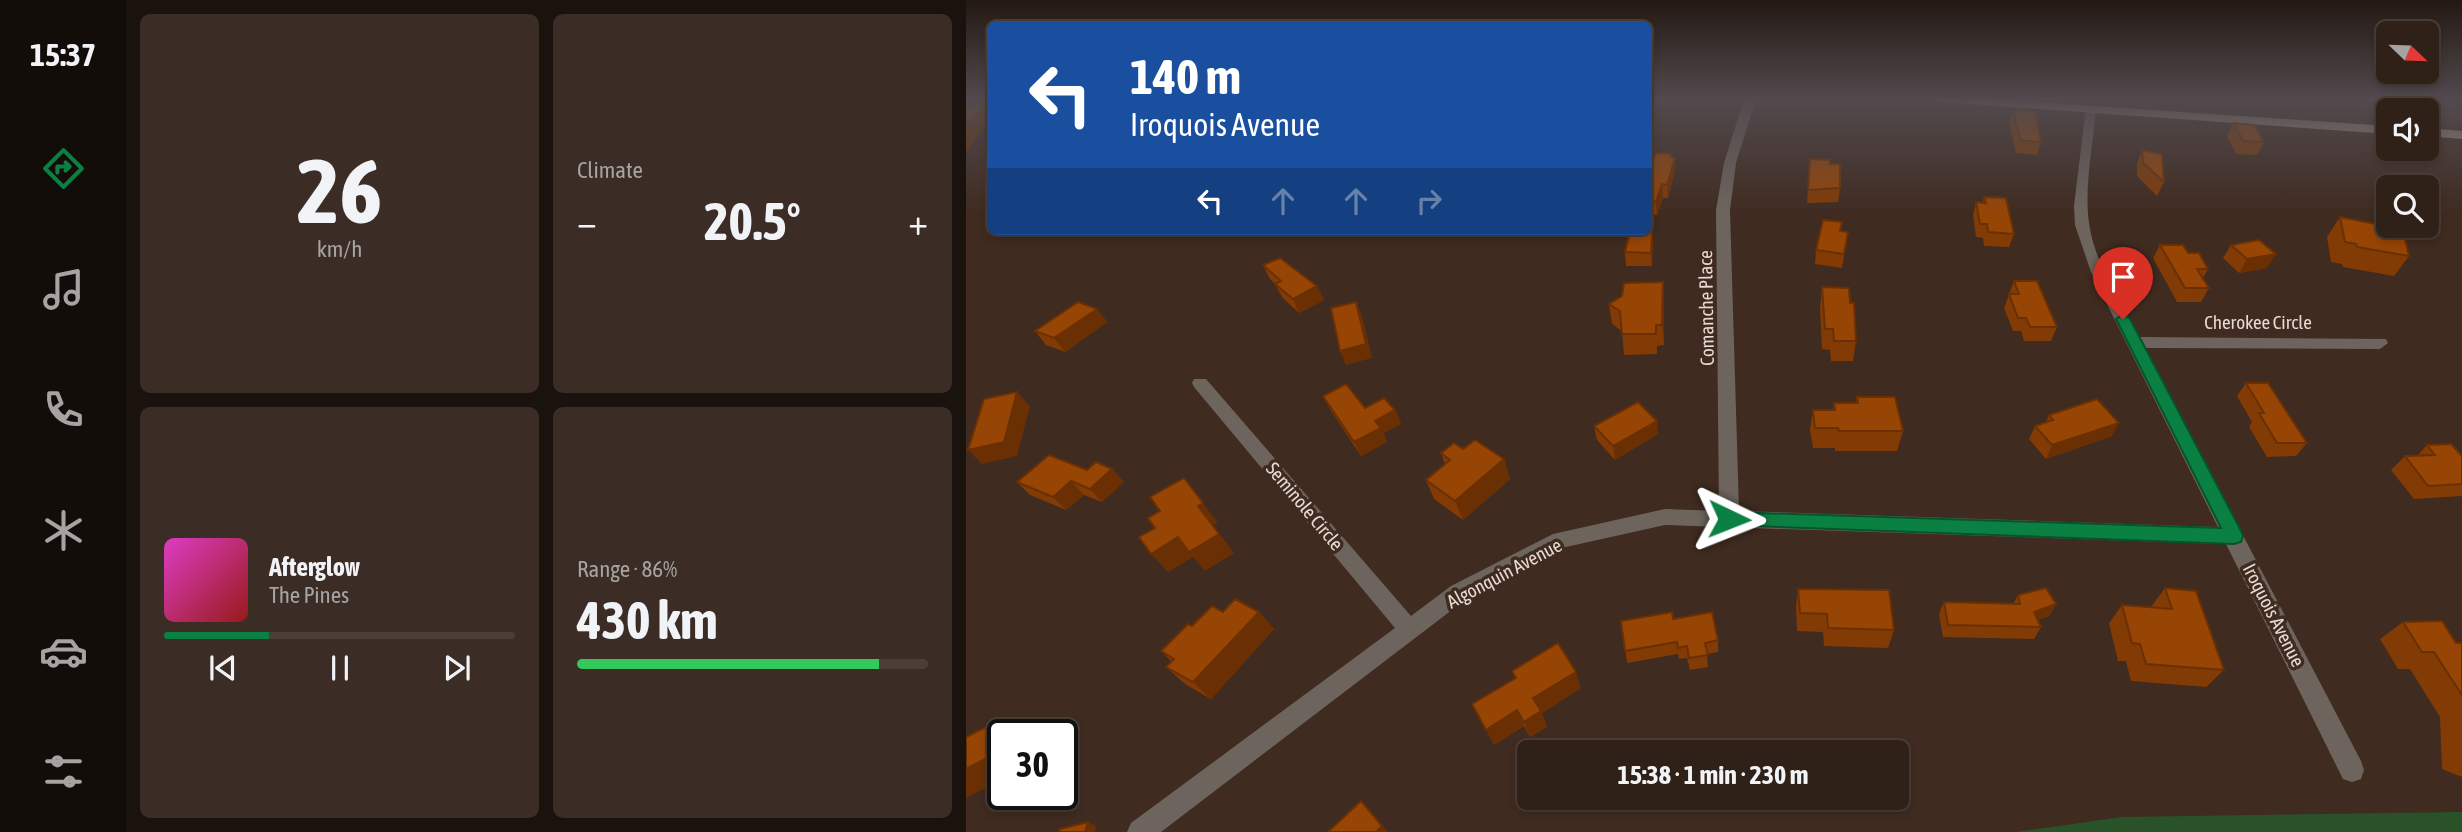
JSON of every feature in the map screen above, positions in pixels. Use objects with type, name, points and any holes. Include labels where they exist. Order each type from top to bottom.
[{"type":"street","name":"Comanche Place","points":[[1729,519],[1723,210],[1730,163],[1738,138]]},
{"type":"street","name":"Iroquois Avenue","points":[[2087,138],[2081,206],[2082,225],[2098,272],[2352,770]]},
{"type":"street","name":"Cherokee Circle","points":[[2135,342],[2380,343]]},
{"type":"street","name":"Seminole Circle","points":[[1200,383],[1409,629]]},
{"type":"street","name":"Algonquin Avenue","points":[[1140,832],[1458,593],[1553,542],[1665,517],[2234,536]]},
{"type":"green space","points":[[2462,812],[2462,832],[2016,832],[2122,817]]},
{"type":"building","points":[[2019,138],[2040,138],[2041,142]]},
{"type":"building","points":[[2241,138],[2262,138],[2264,142],[2243,141]]},
{"type":"building","points":[[2142,150],[2162,154],[2164,182],[2143,163]]},
{"type":"building","points":[[1656,153],[1672,154],[1671,157],[1675,158],[1667,185],[1662,184],[1656,202],[1652,201]]},
{"type":"building","points":[[1810,159],[1830,160],[1830,164],[1840,164],[1840,188],[1808,190]]},
{"type":"building","points":[[1984,197],[2006,198],[2014,234],[1988,232],[1987,224],[1980,224],[1976,202],[1986,203]]},
{"type":"building","points":[[2340,217],[2376,224],[2376,238],[2405,238],[2409,256],[2357,247],[2356,244],[2345,242]]},
{"type":"building","points":[[1823,220],[1842,222],[1840,231],[1848,232],[1844,254],[1816,250]]},
{"type":"building","points":[[1629,235],[1652,235],[1651,253],[1625,252]]},
{"type":"building","points":[[2259,240],[2276,254],[2247,259],[2231,245]]},
{"type":"building","points":[[2160,245],[2183,245],[2188,253],[2199,253],[2208,269],[2197,269],[2209,288],[2185,288]]},
{"type":"building","points":[[1280,258],[1317,286],[1293,299],[1275,284],[1281,281],[1263,265]]},
{"type":"building","points":[[2014,281],[2037,281],[2057,327],[2030,327],[2026,318],[2018,318],[2009,294],[2019,294]]},
{"type":"building","points":[[1663,282],[1662,325],[1656,325],[1656,334],[1622,334],[1620,311],[1609,304],[1622,296],[1624,283]]},
{"type":"building","points":[[1822,287],[1849,288],[1850,303],[1854,303],[1856,341],[1834,341],[1833,329],[1825,329]]},
{"type":"building","points":[[1078,302],[1097,309],[1054,338],[1035,331]]},
{"type":"building","points":[[1356,302],[1366,344],[1340,351],[1331,308]]},
{"type":"building","points":[[2246,383],[2268,383],[2307,443],[2277,443],[2259,413],[2264,413]]},
{"type":"building","points":[[1346,384],[1365,408],[1384,398],[1395,410],[1375,421],[1381,428],[1354,442],[1323,396]]},
{"type":"building","points":[[1017,392],[1004,442],[968,450],[984,399]]},
{"type":"building","points":[[1857,397],[1895,397],[1903,431],[1839,431],[1838,428],[1815,428],[1813,410],[1835,410],[1834,403],[1858,403]]},
{"type":"building","points":[[2097,399],[2119,423],[2052,445],[2035,426],[2053,420],[2049,415]]},
{"type":"building","points":[[1638,402],[1657,421],[1613,446],[1594,426]]},
{"type":"building","points":[[1475,440],[1504,459],[1455,501],[1426,480],[1450,460],[1441,453],[1454,443],[1463,449]]},
{"type":"building","points":[[2451,444],[2462,456],[2462,484],[2428,486],[2405,456],[2435,455],[2427,445]]},
{"type":"building","points":[[1049,455],[1087,470],[1096,462],[1112,469],[1090,489],[1071,481],[1053,497],[1017,482]]},
{"type":"building","points":[[1184,478],[1203,503],[1198,506],[1219,534],[1189,552],[1178,537],[1151,554],[1139,537],[1155,528],[1148,518],[1160,511],[1150,497]]},
{"type":"building","points":[[2046,588],[2056,604],[2034,612],[2041,627],[1948,625],[1944,602],[2020,604],[2018,595]]},
{"type":"building","points":[[2165,588],[2196,591],[2224,670],[2146,664],[2140,644],[2132,643],[2122,605],[2172,609]]},
{"type":"building","points":[[1798,589],[1889,590],[1894,630],[1828,628],[1827,614],[1800,613]]},
{"type":"building","points":[[1235,599],[1259,612],[1193,682],[1166,667],[1174,659],[1161,651],[1188,624],[1192,626],[1212,606],[1223,612]]},
{"type":"building","points":[[1672,612],[1673,619],[1712,612],[1718,640],[1705,643],[1708,655],[1689,658],[1687,646],[1678,648],[1677,642],[1625,651],[1621,621]]},
{"type":"building","points":[[2442,621],[2456,643],[2462,643],[2462,695],[2434,652],[2422,652],[2403,622]]},
{"type":"building","points":[[1558,643],[1576,672],[1533,698],[1541,711],[1524,722],[1517,710],[1486,730],[1472,704],[1516,678],[1512,671]]},
{"type":"building","points":[[987,726],[987,758],[966,769],[966,737]]},
{"type":"building","points":[[1361,801],[1382,826],[1376,832],[1328,832]]},
{"type":"building","points":[[1088,822],[1085,832],[1059,832],[1060,829]]},
{"type":"route","points":[[1729,519],[2234,536],[2123,319]]}]
